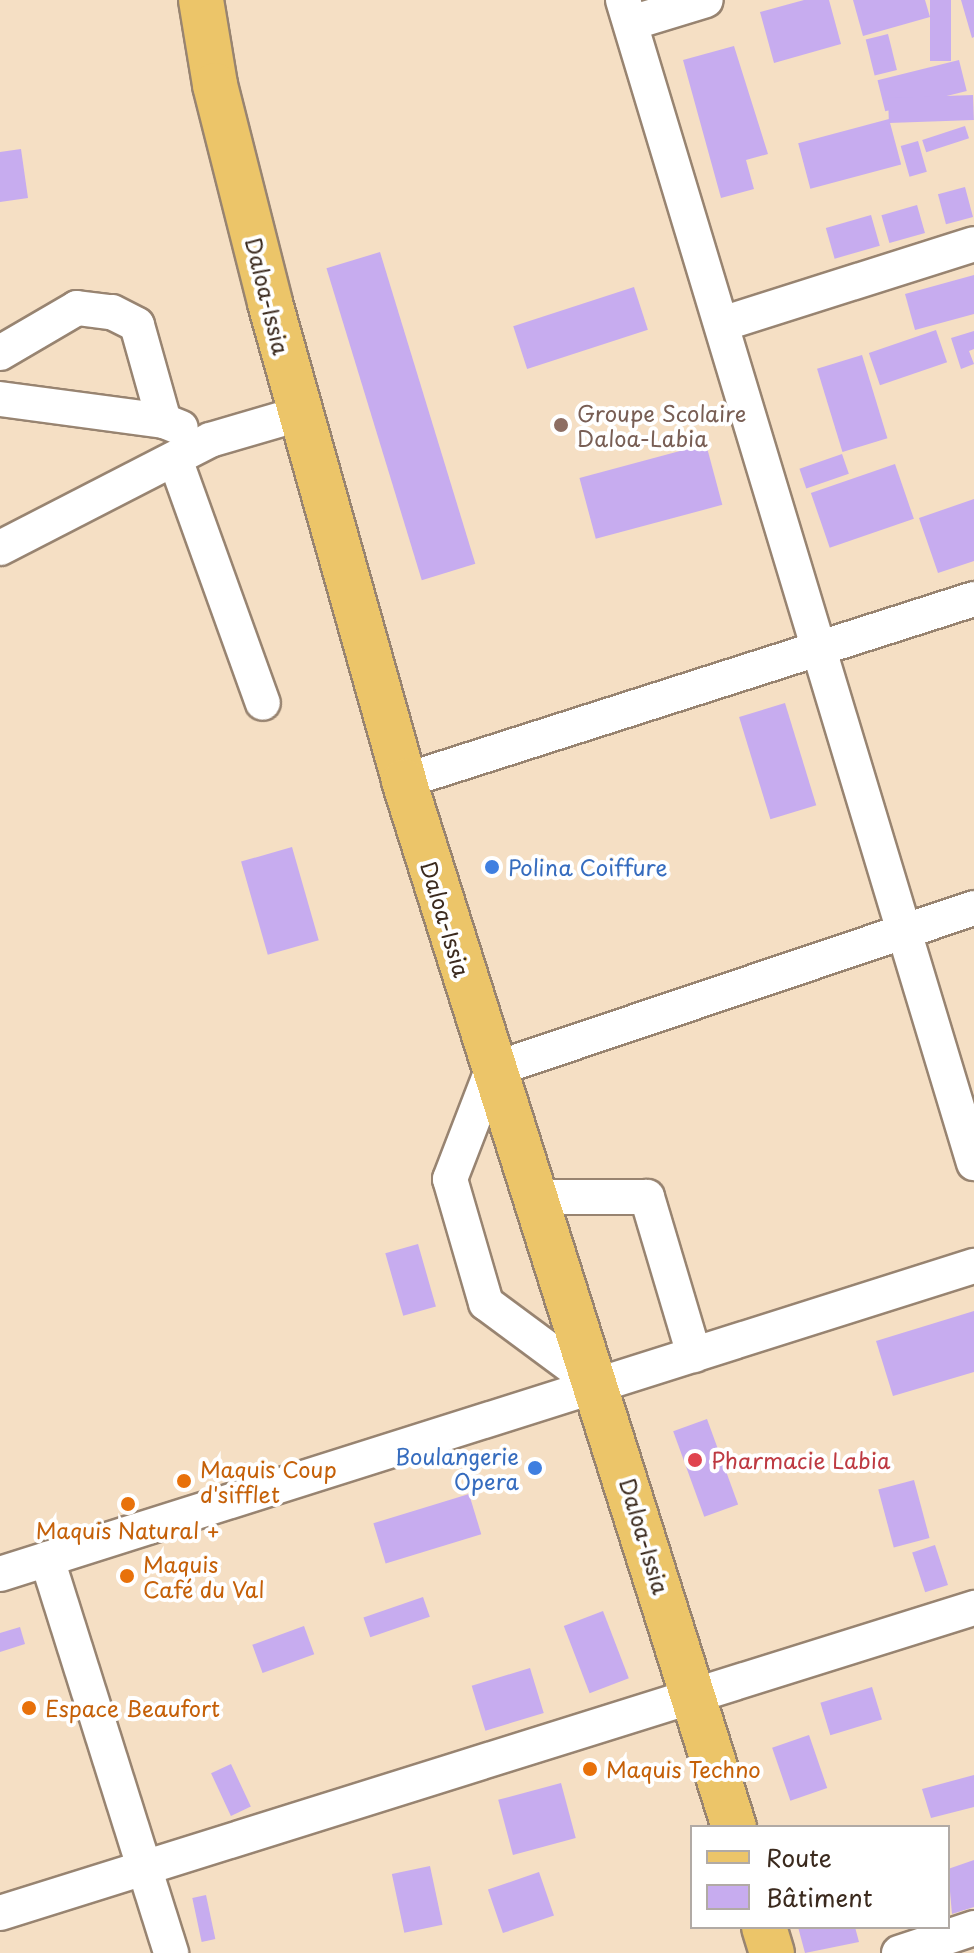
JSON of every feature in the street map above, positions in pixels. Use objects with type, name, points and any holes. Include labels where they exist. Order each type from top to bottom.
[{"type":"main road","name":"Daloa-Issia","points":[[201,0],[215,85],[299,414],[404,781],[492,1070],[598,1386],[733,1825]]},
{"type":"main road","points":[[765,1929],[772,1953]]},
{"type":"street","points":[[706,0],[627,11],[816,649],[974,1163]]},
{"type":"street","points":[[722,324],[974,244]]},
{"type":"street","points":[[0,353],[77,308],[112,312],[137,325],[164,421]]},
{"type":"street","points":[[0,399],[164,421],[210,440]]},
{"type":"street","points":[[0,548],[210,440],[299,414]]},
{"type":"street","points":[[175,459],[263,703]]},
{"type":"street","points":[[404,781],[974,599]]},
{"type":"street","points":[[598,1386],[486,1303],[450,1179],[492,1070],[974,908]]},
{"type":"street","points":[[535,1197],[647,1197],[694,1355]]},
{"type":"street","points":[[0,1574],[974,1266]]},
{"type":"street","points":[[47,1559],[171,1953]]},
{"type":"street","points":[[0,1913],[974,1608]]},
{"type":"street","points":[[899,1953],[974,1928]]},
{"type":"building","points":[[804,0],[829,0],[841,44],[774,63],[760,12]]},
{"type":"building","points":[[853,0],[925,0],[930,17],[863,36]]},
{"type":"building","points":[[930,0],[951,0],[951,61],[930,61]]},
{"type":"building","points":[[961,0],[974,0],[972,38]]},
{"type":"building","points":[[888,34],[897,70],[875,75],[866,40]]},
{"type":"building","points":[[734,46],[768,154],[746,160],[754,189],[721,198],[683,60]]},
{"type":"building","points":[[959,60],[967,91],[885,111],[877,80]]},
{"type":"building","points":[[973,95],[974,120],[889,123],[888,98]]},
{"type":"building","points":[[889,119],[901,164],[810,189],[798,143]]},
{"type":"building","points":[[965,126],[969,138],[926,152],[922,140]]},
{"type":"building","points":[[918,141],[927,172],[910,177],[901,146]]},
{"type":"building","points":[[21,149],[28,198],[0,202],[0,152]]},
{"type":"building","points":[[965,187],[973,217],[946,224],[938,194]]},
{"type":"building","points":[[917,205],[925,233],[889,243],[881,215]]},
{"type":"building","points":[[871,215],[880,246],[835,259],[826,228]]},
{"type":"building","points":[[380,252],[475,564],[422,580],[326,268]]},
{"type":"building","points":[[974,275],[974,314],[915,330],[905,294]]},
{"type":"building","points":[[634,287],[648,330],[527,369],[513,326]]},
{"type":"building","points":[[936,330],[947,362],[880,385],[869,353]]},
{"type":"building","points":[[974,331],[974,349],[969,351],[974,364],[961,369],[951,338]]},
{"type":"building","points":[[862,355],[887,438],[842,452],[817,369]]},
{"type":"building","points":[[706,444],[722,505],[596,539],[579,478]]},
{"type":"building","points":[[842,454],[849,474],[806,489],[799,469]]},
{"type":"building","points":[[895,464],[914,519],[830,548],[811,493]]},
{"type":"building","points":[[974,499],[974,561],[938,573],[919,518]]},
{"type":"building","points":[[785,703],[816,805],[770,819],[739,717]]},
{"type":"building","points":[[292,847],[319,940],[268,955],[241,862]]},
{"type":"building","points":[[418,1244],[436,1306],[403,1316],[385,1253]]},
{"type":"building","points":[[974,1311],[974,1372],[893,1396],[876,1341]]},
{"type":"building","points":[[707,1419],[738,1505],[704,1517],[673,1431]]},
{"type":"building","points":[[914,1480],[930,1538],[894,1548],[878,1490]]},
{"type":"building","points":[[469,1494],[481,1534],[386,1563],[373,1523]]},
{"type":"building","points":[[935,1545],[948,1585],[925,1592],[912,1552]]},
{"type":"building","points":[[423,1597],[430,1617],[370,1637],[363,1618]]},
{"type":"building","points":[[603,1611],[629,1678],[590,1693],[564,1626]]},
{"type":"building","points":[[304,1626],[314,1654],[263,1673],[252,1645]]},
{"type":"building","points":[[20,1627],[25,1644],[0,1652],[0,1633]]},
{"type":"building","points":[[530,1668],[544,1713],[485,1731],[472,1686]]},
{"type":"building","points":[[872,1687],[882,1720],[830,1735],[820,1703]]},
{"type":"building","points":[[809,1735],[827,1788],[790,1801],[772,1748]]},
{"type":"building","points":[[231,1764],[251,1807],[231,1816],[211,1773]]},
{"type":"building","points":[[974,1775],[974,1807],[931,1818],[922,1789]]},
{"type":"building","points":[[561,1783],[576,1838],[513,1855],[498,1800]]},
{"type":"building","points":[[974,1860],[974,1907],[952,1914],[950,1892],[950,1868]]},
{"type":"building","points":[[430,1866],[442,1925],[404,1933],[392,1874]]},
{"type":"building","points":[[539,1872],[554,1915],[503,1933],[488,1890]]},
{"type":"building","points":[[206,1895],[215,1939],[202,1942],[192,1898]]},
{"type":"building","points":[[799,1929],[856,1929],[859,1942],[805,1953]]},
{"type":"place","name":"Groupe Scolaire Daloa-Labia","points":[[561,425]]},
{"type":"place","name":"Polina Coiffure","points":[[492,867]]},
{"type":"place","name":"Pharmacie Labia","points":[[695,1460]]},
{"type":"place","name":"Boulangerie Opera","points":[[535,1468]]},
{"type":"place","name":"Maquis Coup d'sifflet","points":[[184,1481]]},
{"type":"place","name":"Maquis Natural +","points":[[128,1504]]},
{"type":"place","name":"Maquis Café du Val","points":[[127,1576]]},
{"type":"place","name":"Espace Beaufort","points":[[29,1708]]},
{"type":"place","name":"Maquis Techno","points":[[590,1769]]}]
